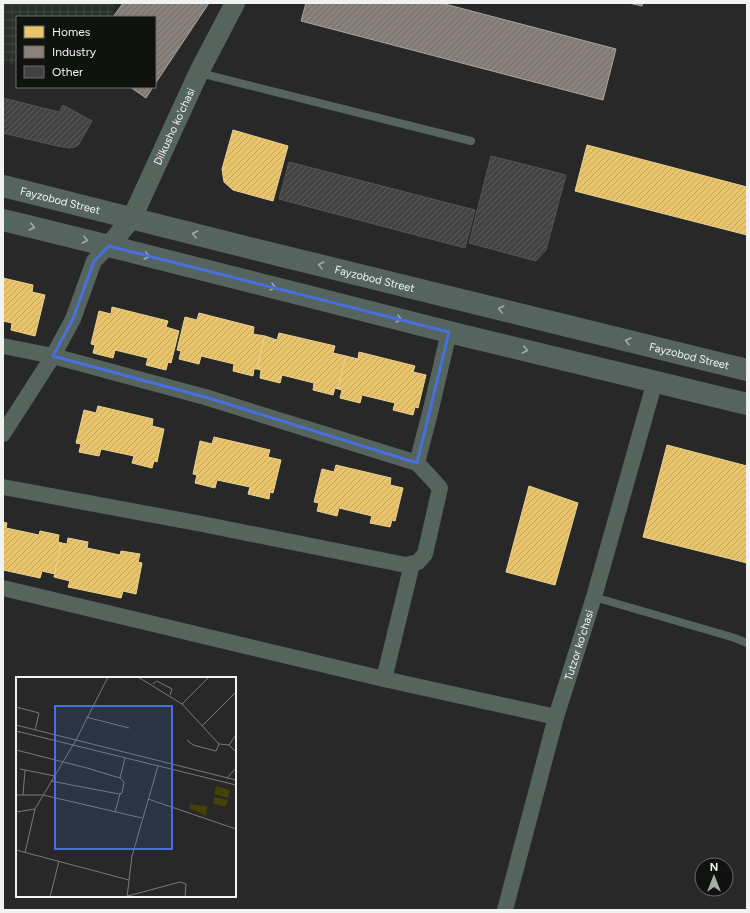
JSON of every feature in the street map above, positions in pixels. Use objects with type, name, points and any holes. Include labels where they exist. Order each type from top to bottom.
[{"type":"main road","name":"Fayzobod Street","points":[[3,186],[747,370]]},
{"type":"main road","points":[[3,220],[449,332],[747,404]]},
{"type":"street","name":"Dilkusho ko'chasi","points":[[109,246],[132,218],[199,72],[235,3]]},
{"type":"street","points":[[3,434],[53,356],[73,319],[94,261],[109,246]]},
{"type":"street","points":[[417,463],[449,332]]},
{"type":"street","points":[[3,346],[53,356],[206,397],[417,463],[440,488],[425,554],[418,562],[406,565],[202,524],[3,487]]},
{"type":"street","name":"Tutzor ko'chasi","points":[[505,910],[556,716],[594,597],[655,382]]},
{"type":"street","points":[[384,679],[412,564]]},
{"type":"street","points":[[3,588],[384,679],[556,716]]},
{"type":"lane","points":[[199,72],[470,141]]},
{"type":"lane","points":[[594,597],[735,638],[747,643]]},
{"type":"highlighted area","points":[[109,246],[449,332],[417,463],[205,397],[53,356],[73,319],[94,261]]},
{"type":"shaded area","points":[[3,3],[116,3],[112,16],[16,16],[16,66],[3,61]]},
{"type":"building: Homes","points":[[233,130],[288,146],[273,201],[233,190],[224,182],[222,169]]},
{"type":"building: Homes","points":[[587,145],[747,187],[747,235],[575,191]]},
{"type":"building: Homes","points":[[3,278],[33,285],[32,292],[45,295],[35,336],[11,330],[12,323],[3,321]]},
{"type":"building: Homes","points":[[112,307],[168,321],[166,327],[179,331],[171,363],[168,362],[166,370],[146,365],[148,358],[115,350],[113,358],[93,353],[95,345],[91,344],[99,311],[111,314]]},
{"type":"building: Homes","points":[[199,313],[254,327],[253,334],[265,336],[257,369],[254,369],[253,376],[233,371],[234,364],[201,356],[199,364],[179,359],[181,351],[177,350],[185,317],[197,320]]},
{"type":"building: Homes","points":[[279,333],[335,346],[333,353],[346,356],[338,389],[335,388],[333,395],[313,390],[314,383],[282,375],[280,383],[260,378],[261,370],[257,369],[265,336],[277,340]]},
{"type":"building: Homes","points":[[359,352],[415,366],[413,372],[426,375],[418,408],[415,407],[413,415],[393,410],[395,403],[362,395],[360,403],[340,398],[342,390],[338,389],[346,356],[358,359]]},
{"type":"building: Homes","points":[[98,406],[153,419],[152,426],[164,429],[157,462],[154,461],[152,468],[132,463],[134,456],[101,449],[99,456],[79,452],[81,444],[76,443],[84,410],[96,413]]},
{"type":"building: Homes","points":[[214,437],[270,450],[268,457],[281,460],[273,493],[270,492],[269,499],[248,494],[250,487],[217,480],[215,488],[195,483],[197,475],[193,474],[200,441],[212,444]]},
{"type":"building: Homes","points":[[667,445],[747,466],[747,563],[643,537]]},
{"type":"building: Homes","points":[[336,465],[391,478],[390,485],[403,488],[395,521],[392,520],[390,527],[370,523],[372,516],[339,508],[337,516],[317,511],[319,503],[314,502],[322,469],[334,472]]},
{"type":"building: Homes","points":[[529,486],[578,503],[555,585],[506,572]]},
{"type":"building: Homes","points":[[3,522],[7,523],[6,528],[39,535],[40,531],[59,535],[58,542],[62,543],[55,574],[42,571],[40,578],[3,570]]},
{"type":"building: Homes","points":[[68,538],[88,542],[87,548],[120,555],[121,551],[140,554],[138,562],[142,563],[136,594],[123,591],[121,598],[68,587],[70,581],[54,577],[61,543],[67,544]]},
{"type":"building: Industry","points":[[123,3],[209,3],[156,82],[156,16],[114,16]]},
{"type":"building: Industry","points":[[306,3],[441,3],[616,49],[603,100],[301,21]]},
{"type":"building: Industry","points":[[629,3],[643,3],[642,6]]},
{"type":"building: Industry","points":[[131,88],[152,88],[146,98]]},
{"type":"building: Other","points":[[3,98],[59,112],[63,105],[92,121],[79,144],[75,147],[69,148],[3,133]]},
{"type":"building: Other","points":[[491,156],[566,175],[546,250],[536,261],[469,243]]},
{"type":"building: Other","points":[[289,162],[475,210],[465,248],[279,199]]}]
